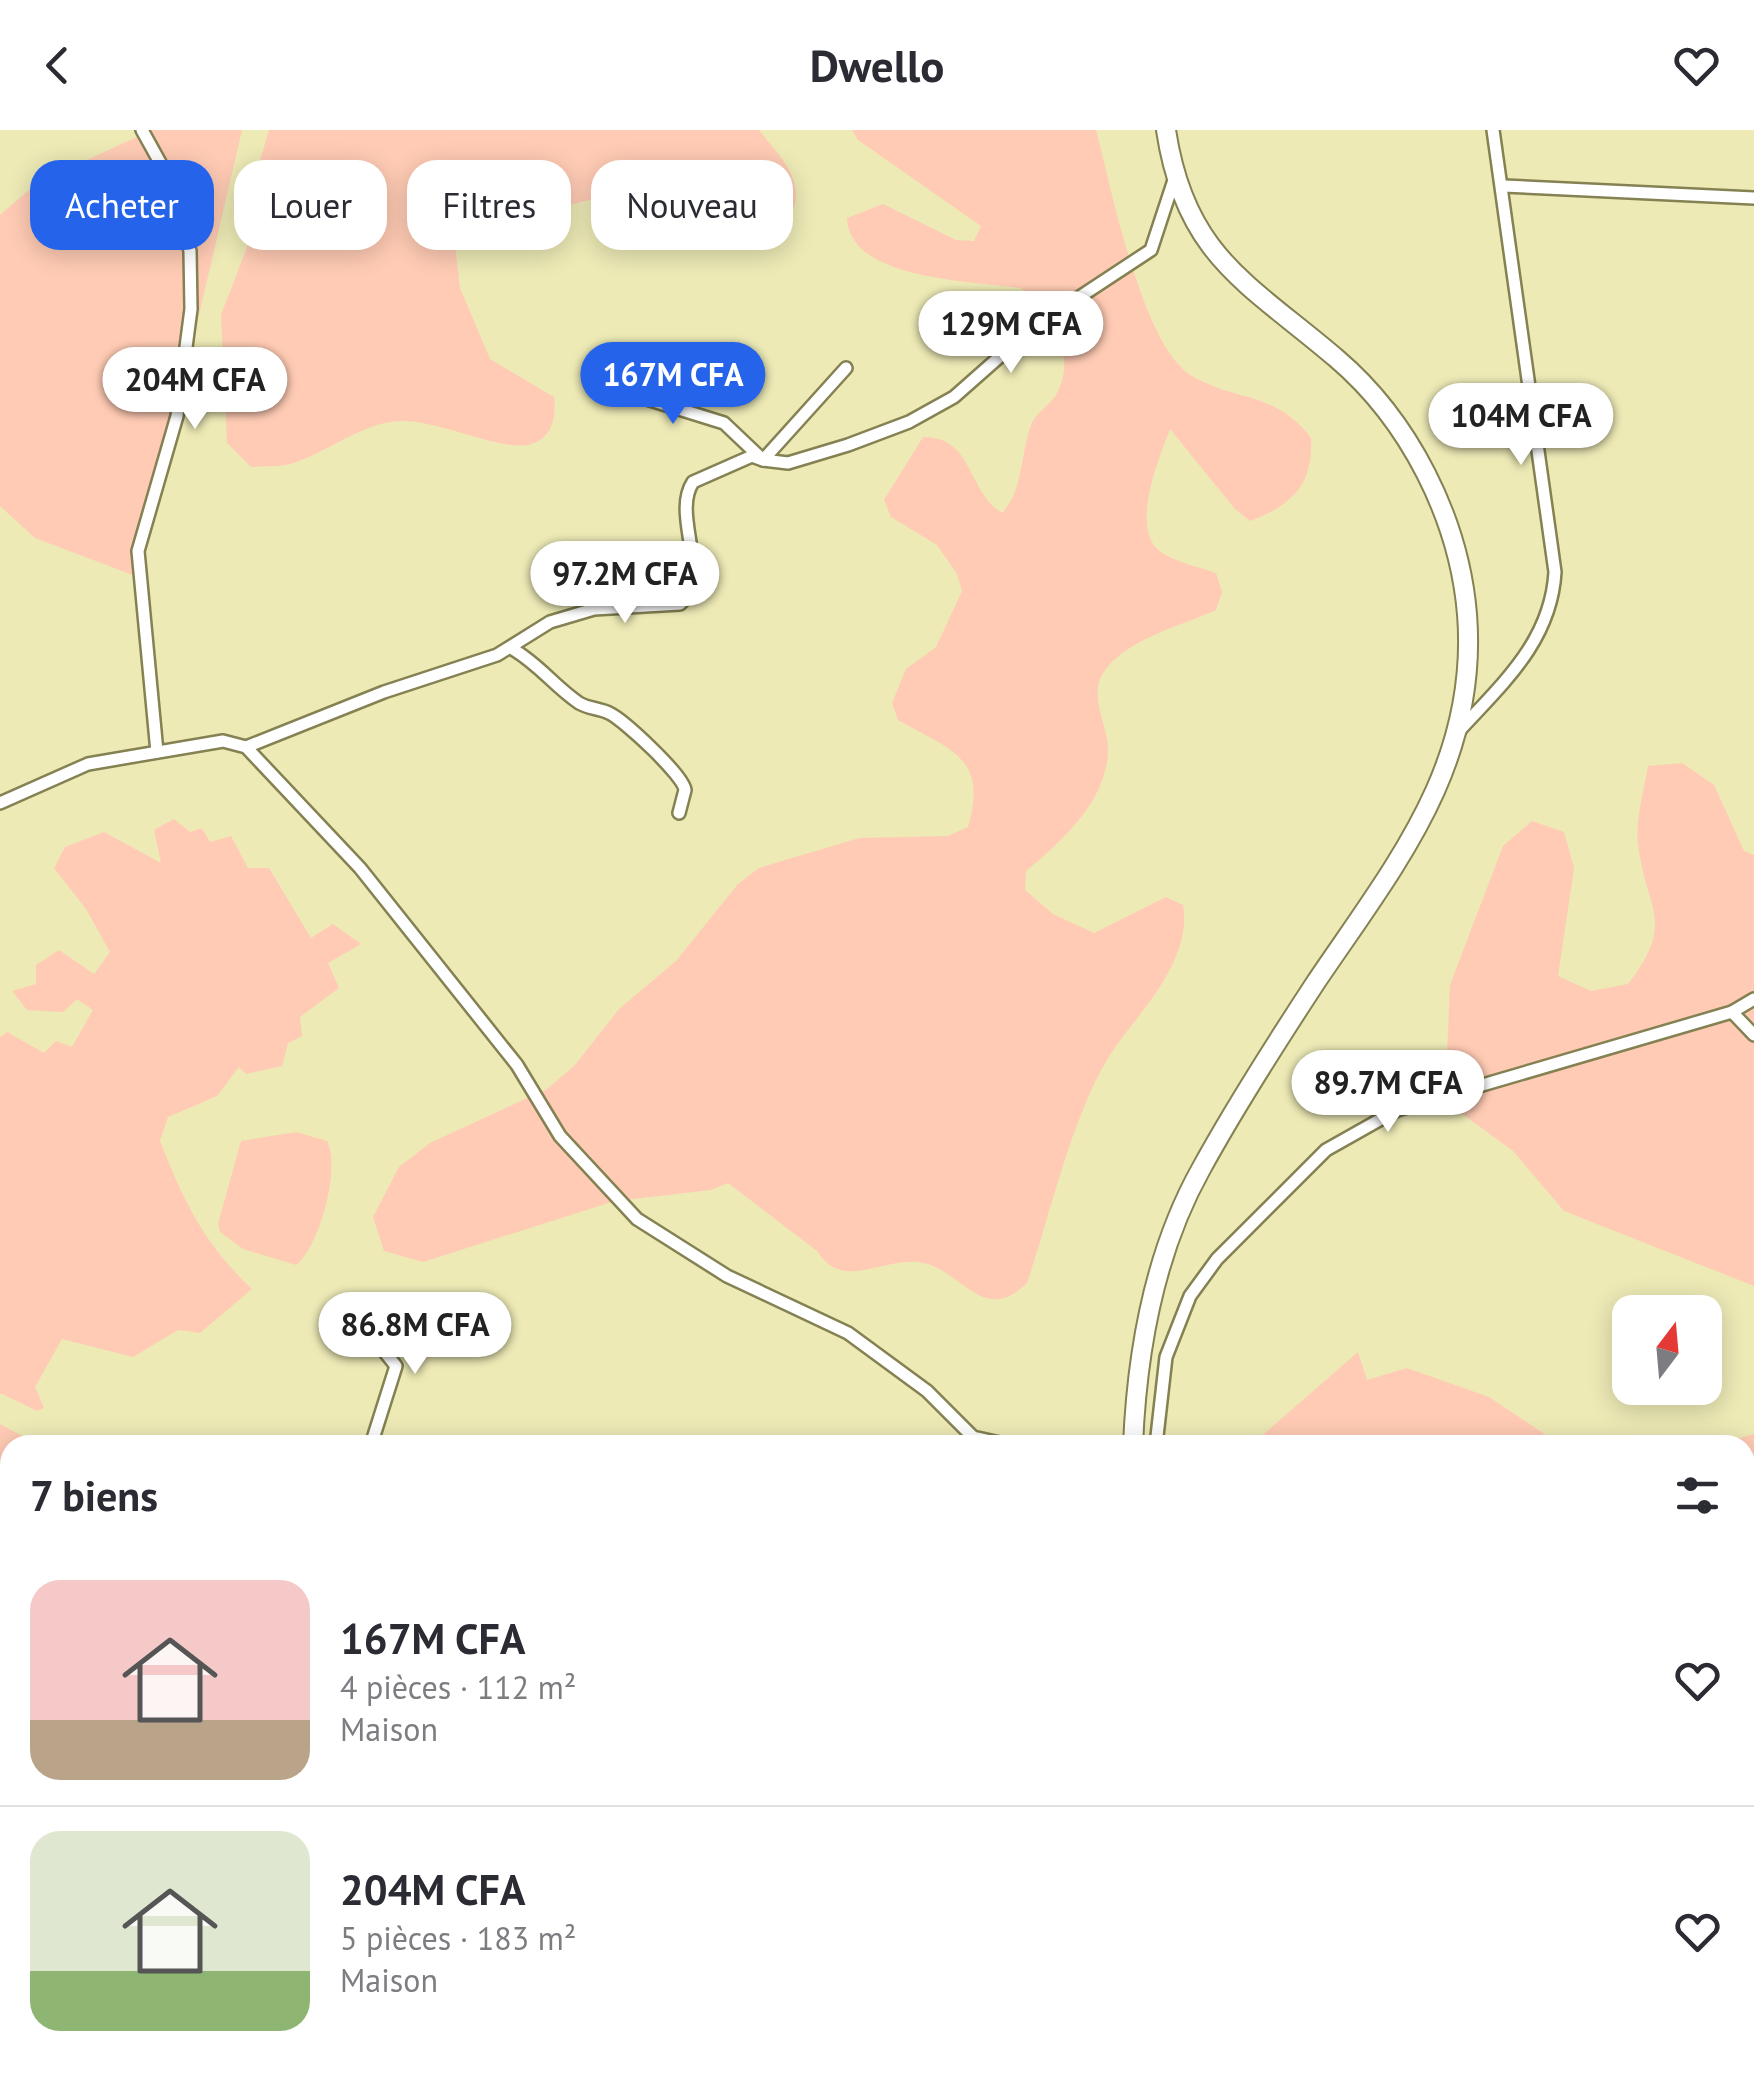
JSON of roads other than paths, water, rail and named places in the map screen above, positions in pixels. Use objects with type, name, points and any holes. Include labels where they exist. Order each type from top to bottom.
[{"type":"highway","points":[[1133,1435],[1142,1343],[1155,1283],[1199,1171],[1314,985],[1400,860],[1446,772],[1459,731],[1467,663],[1462,577],[1425,471],[1367,388],[1336,358],[1254,296],[1216,255],[1185,203],[1166,130]]},
{"type":"street","points":[[142,130],[168,177],[190,251],[191,309],[178,416],[138,552],[158,752]]},
{"type":"street","points":[[1459,731],[1522,662],[1545,626],[1553,602],[1555,572],[1504,186],[1494,161],[1494,130]]},
{"type":"street","points":[[0,803],[77,768],[223,741],[246,746],[511,648],[550,622],[594,609],[684,601],[692,549],[688,490],[702,475],[752,456],[788,464],[909,422],[954,398],[1031,328],[1150,250],[1175,175]]},
{"type":"street","points":[[1504,186],[1753,197]]},
{"type":"street","points":[[763,460],[846,368]]},
{"type":"street","points":[[592,382],[724,423],[763,460]]},
{"type":"street","points":[[511,648],[538,664],[582,705],[620,719],[648,750],[674,768],[685,790],[679,812]]},
{"type":"street","points":[[246,746],[360,868],[517,1065],[560,1136],[637,1219],[727,1276],[862,1341],[926,1391],[971,1435]]},
{"type":"street","points":[[1157,1435],[1166,1357],[1190,1296],[1217,1259],[1326,1150],[1397,1110],[1732,1012],[1754,999]]},
{"type":"street","points":[[1732,1012],[1754,1036]]},
{"type":"street","points":[[372,1309],[384,1351],[396,1366],[374,1435]]}]
